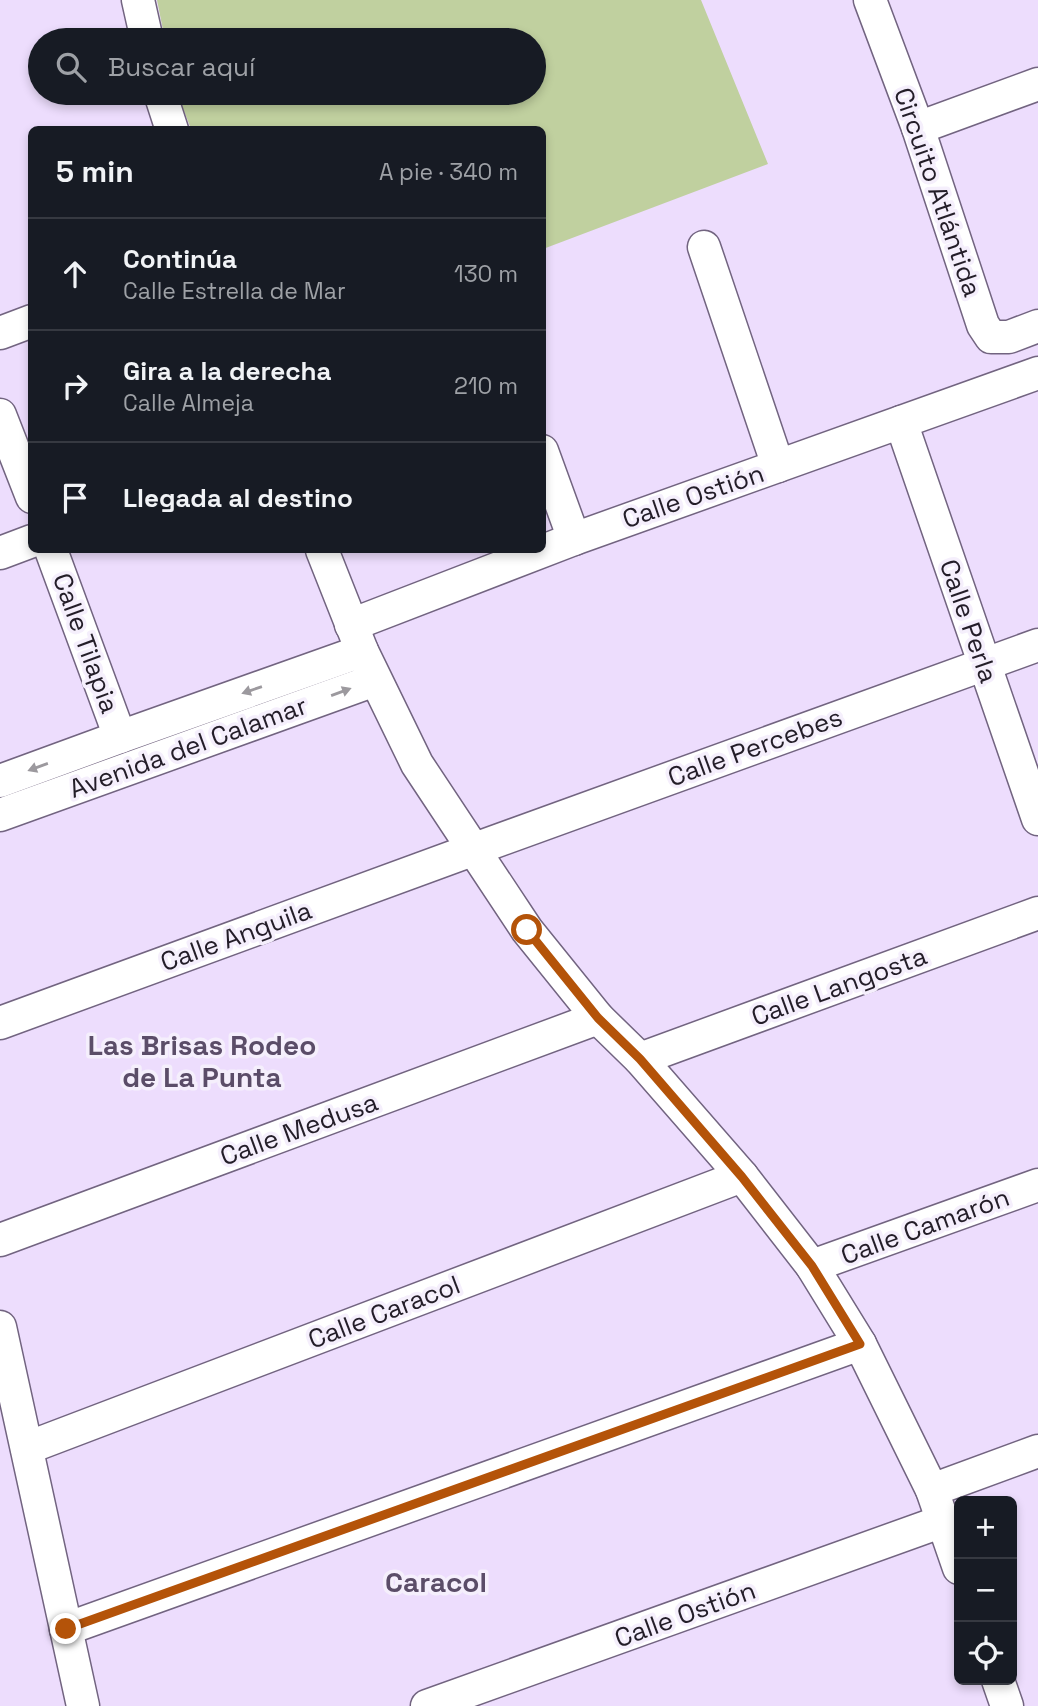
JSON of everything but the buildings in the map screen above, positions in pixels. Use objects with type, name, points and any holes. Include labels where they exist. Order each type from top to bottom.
[{"type":"street","points":[[138,0],[144,28]]},
{"type":"street","name":"Circuito Atlántida","points":[[870,0],[918,128],[983,324],[991,337],[1009,337],[1038,326]]},
{"type":"street","points":[[918,128],[1038,84]]},
{"type":"street","points":[[164,105],[171,126]]},
{"type":"street","points":[[704,247],[778,466]]},
{"type":"street","points":[[0,333],[28,322]]},
{"type":"street","name":"Calle Ostión","points":[[546,551],[574,538],[1038,373]]},
{"type":"street","points":[[0,415],[28,487]]},
{"type":"street","name":"Calle Perla","points":[[901,422],[1038,819]]},
{"type":"street","points":[[546,462],[574,538]]},
{"type":"street","points":[[0,554],[28,543]]},
{"type":"street","name":"Calle Tilapia","points":[[52,553],[120,737]]},
{"type":"street","points":[[323,553],[375,680],[417,764],[527,930],[598,1018],[640,1059],[742,1177],[812,1266],[860,1344],[932,1490],[956,1559]]},
{"type":"street","name":"Calle Ostión","points":[[357,638],[541,553]]},
{"type":"street","name":"Avenida del Calamar","points":[[0,781],[120,737],[357,638]]},
{"type":"street","name":"Calle Percebes","points":[[472,849],[1038,645]]},
{"type":"street","name":"Avenida del Calamar","points":[[0,815],[375,680]]},
{"type":"street","name":"Calle Anguila","points":[[0,1023],[472,849]]},
{"type":"street","name":"Calle Langosta","points":[[640,1059],[1038,914]]},
{"type":"street","name":"Calle Medusa","points":[[0,1240],[598,1018]]},
{"type":"street","name":"Calle Caracol","points":[[27,1448],[742,1177]]},
{"type":"street","name":"Calle Camarón","points":[[812,1266],[1038,1185]]},
{"type":"street","points":[[0,1327],[83,1706]]},
{"type":"street","points":[[66,1629],[860,1344]]},
{"type":"street","points":[[932,1490],[1038,1451]]},
{"type":"street","name":"Calle Ostión","points":[[427,1706],[943,1521]]},
{"type":"green space","points":[[157,0],[701,0],[768,164],[546,248],[546,126],[190,126],[182,105],[546,105],[546,28],[163,28]]},
{"type":"district","name":"Las Brisas Rodeo de La Punta","points":[[202,1061]]},
{"type":"district","name":"Caracol","points":[[436,1582]]},
{"type":"route","points":[[66,1629],[860,1344],[812,1266],[742,1177],[640,1059],[598,1018],[527,930]]}]
